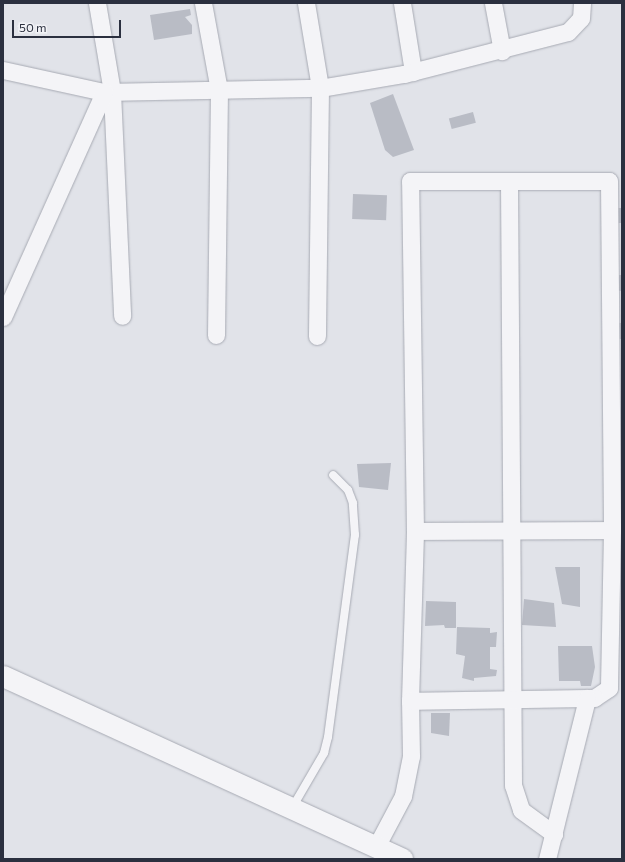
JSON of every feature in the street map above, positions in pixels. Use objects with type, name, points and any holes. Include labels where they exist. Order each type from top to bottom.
[{"type":"street","points":[[97,3],[108,92],[122,316]]},
{"type":"street","points":[[203,3],[219,90],[216,335]]},
{"type":"street","points":[[306,3],[320,88],[317,336]]},
{"type":"street","points":[[402,3],[413,72]]},
{"type":"street","points":[[493,3],[502,51]]},
{"type":"street","points":[[3,70],[108,92],[320,88],[413,72],[502,51],[568,32],[581,18],[582,3]]},
{"type":"street","points":[[3,317],[108,92]]},
{"type":"street","points":[[376,847],[403,796],[408,777],[410,702],[415,531],[410,181],[609,181],[612,530],[611,678],[602,696],[587,698],[512,701],[410,702]]},
{"type":"street","points":[[509,181],[512,701],[516,801],[527,816],[554,834]]},
{"type":"street","points":[[415,531],[512,532],[612,530]]},
{"type":"street","points":[[3,676],[402,859]]},
{"type":"street","points":[[547,859],[587,698]]},
{"type":"lane","points":[[292,808],[324,753],[328,737],[355,535],[353,502],[348,490],[333,475]]},
{"type":"building","points":[[190,9],[191,15],[185,17],[192,25],[192,34],[154,40],[150,15]]},
{"type":"building","points":[[393,94],[414,150],[393,157],[385,150],[370,103]]},
{"type":"building","points":[[473,112],[476,123],[452,129],[449,118]]},
{"type":"building","points":[[353,194],[387,195],[386,220],[352,219]]},
{"type":"building","points":[[612,208],[622,208],[622,223],[612,223]]},
{"type":"building","points":[[613,275],[622,275],[622,291],[612,290]]},
{"type":"building","points":[[615,323],[622,323],[622,339],[615,339]]},
{"type":"building","points":[[391,463],[388,490],[359,487],[357,464]]},
{"type":"building","points":[[555,567],[580,567],[580,607],[562,604]]},
{"type":"building","points":[[524,599],[554,603],[556,627],[522,625]]},
{"type":"building","points":[[426,601],[456,602],[456,628],[445,628],[444,625],[425,626]]},
{"type":"building","points":[[457,627],[490,628],[490,633],[497,632],[496,647],[490,647],[490,669],[497,670],[496,676],[474,678],[474,681],[462,678],[465,656],[456,654]]},
{"type":"building","points":[[558,646],[592,646],[595,667],[591,686],[581,686],[580,681],[559,681]]},
{"type":"building","points":[[431,713],[450,713],[449,736],[431,733]]}]
